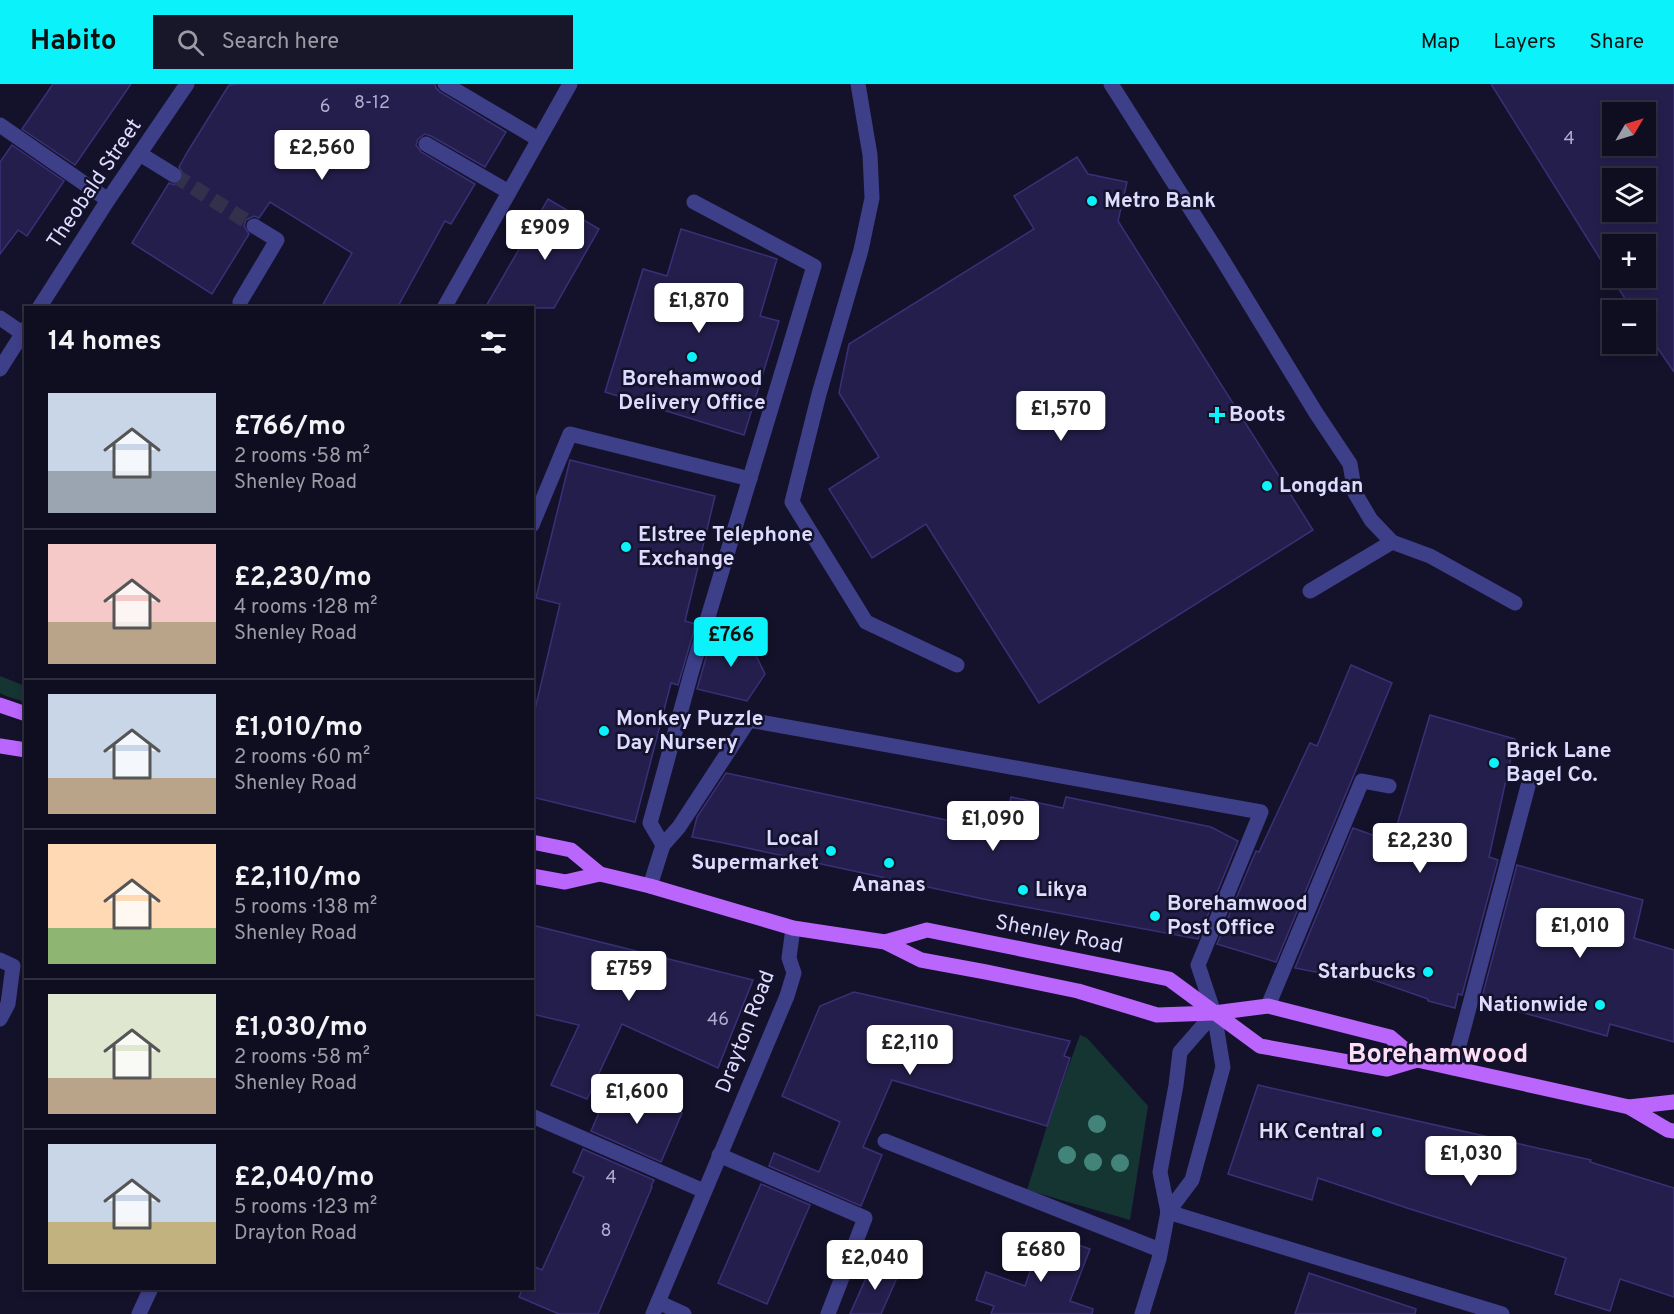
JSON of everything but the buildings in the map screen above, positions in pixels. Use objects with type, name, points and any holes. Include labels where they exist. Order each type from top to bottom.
[{"type":"main road","points":[[0,705],[24,713]]},
{"type":"main road","points":[[0,746],[24,750]]},
{"type":"main road","name":"Shenley Road","points":[[534,842],[571,850],[600,874],[650,886],[793,928],[885,942],[921,960],[1078,991],[1156,1015],[1214,1013],[1268,1006],[1390,1037],[1417,1060],[1629,1107],[1668,1130],[1674,1131]]},
{"type":"main road","name":"Shenley Road","points":[[534,876],[565,882],[600,874]]},
{"type":"main road","name":"Shenley Road","points":[[885,942],[927,930],[1169,979],[1260,1046],[1387,1069],[1417,1060]]},
{"type":"main road","name":"Shenley Road","points":[[1629,1107],[1674,1102]]},
{"type":"street","name":"Theobald Street","points":[[40,306],[108,200],[187,84]]},
{"type":"street","points":[[445,84],[538,140]]},
{"type":"street","points":[[445,306],[570,84]]},
{"type":"street","points":[[858,84],[870,155],[872,198],[861,250],[819,394],[792,502],[866,622],[957,665]]},
{"type":"street","points":[[1111,84],[1350,464],[1355,494],[1371,520],[1392,542],[1430,556],[1515,603]]},
{"type":"street","points":[[0,124],[108,200]]},
{"type":"street","points":[[426,144],[509,192]]},
{"type":"street","points":[[140,154],[174,176]]},
{"type":"street","points":[[663,845],[650,823],[692,670],[814,266],[694,202]]},
{"type":"street","points":[[240,302],[277,240],[254,226]]},
{"type":"street","points":[[0,318],[24,330],[0,369]]},
{"type":"street","points":[[534,520],[570,435],[750,479]]},
{"type":"street","points":[[1310,591],[1392,542]]},
{"type":"street","points":[[650,886],[663,845],[679,827],[749,720],[1261,812],[1198,965],[1214,1013],[1223,1067],[1192,1180],[1168,1212]]},
{"type":"street","points":[[1268,1006],[1362,781],[1389,786]]},
{"type":"street","points":[[1453,1068],[1528,786]]},
{"type":"street","name":"Drayton Road","points":[[655,1308],[787,996],[794,973],[789,958],[793,928]]},
{"type":"street","points":[[0,960],[13,966],[8,1004],[0,1019]]},
{"type":"street","points":[[1142,1314],[1168,1212],[1160,1172],[1180,1052],[1214,1013]]},
{"type":"street","points":[[534,1117],[704,1191]]},
{"type":"street","points":[[885,1141],[1160,1250]]},
{"type":"street","points":[[719,1155],[865,1218],[828,1314]]},
{"type":"street","points":[[1168,1212],[1502,1314]]},
{"type":"street","points":[[139,1314],[151,1290]]},
{"type":"street","points":[[655,1308],[684,1314]]},
{"type":"green space","points":[[0,676],[24,686],[24,702],[6,696],[0,693]]},
{"type":"green space","points":[[1080,1035],[1087,1038],[1148,1106],[1130,1220],[1027,1190]]},
{"type":"tunnel","points":[[174,175],[254,226]]},
{"type":"place","name":"Metro Bank","points":[[1092,201]]},
{"type":"place","name":"Borehamwood Delivery Office","points":[[692,357]]},
{"type":"place","name":"Boots","points":[[1217,415]]},
{"type":"place","name":"Longdan","points":[[1267,486]]},
{"type":"place","name":"Elstree Telephone Exchange","points":[[626,547]]},
{"type":"place","name":"Monkey Puzzle Day Nursery","points":[[604,731]]},
{"type":"place","name":"Brick Lane Bagel Co.","points":[[1494,763]]},
{"type":"place","name":"Local Supermarket","points":[[831,851]]},
{"type":"place","name":"Ananas","points":[[889,863]]},
{"type":"place","name":"Likya","points":[[1023,890]]},
{"type":"place","name":"Borehamwood Post Office","points":[[1155,916]]},
{"type":"place","name":"Starbucks","points":[[1428,972]]},
{"type":"place","name":"Nationwide","points":[[1600,1005]]},
{"type":"place","name":"HK Central","points":[[1377,1132]]},
{"type":"district","name":"Borehamwood","points":[[1438,1055]]}]
